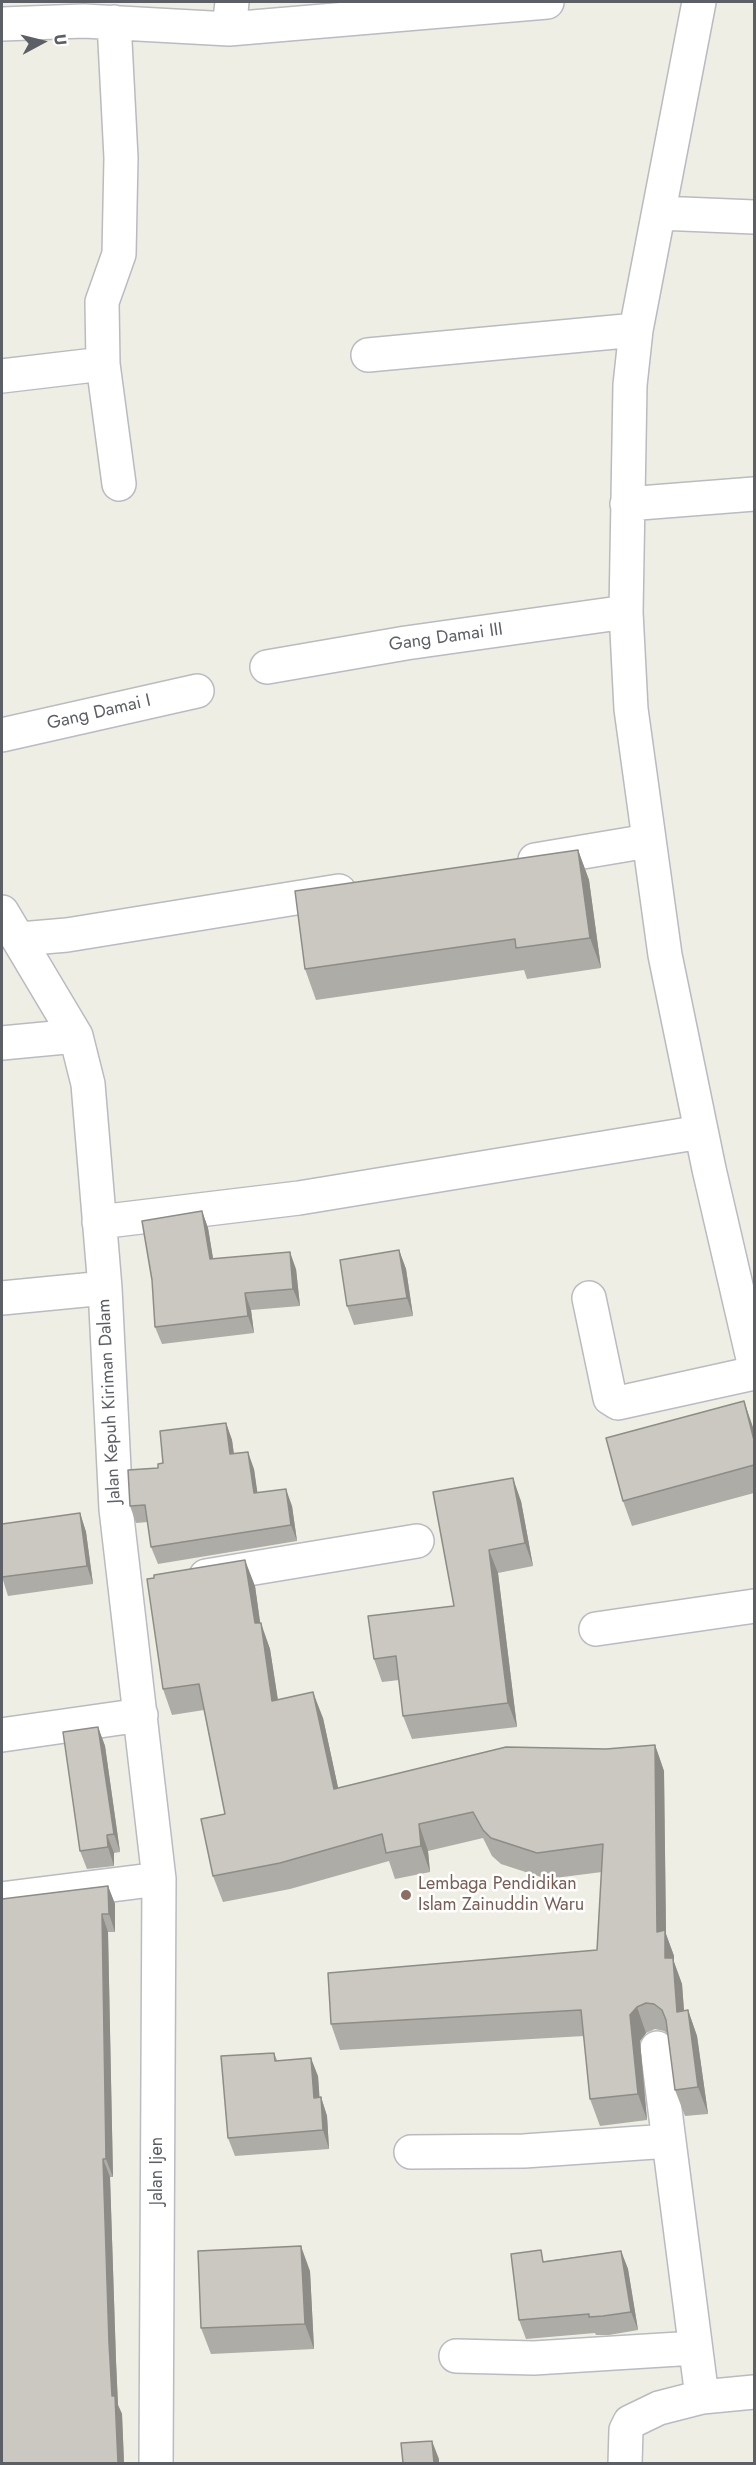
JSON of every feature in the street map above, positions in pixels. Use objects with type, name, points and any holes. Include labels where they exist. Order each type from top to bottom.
[{"type":"street","points":[[2,24],[95,15],[231,15],[547,2]]},
{"type":"street","points":[[699,2],[636,330],[630,385],[626,612],[631,708],[665,955],[701,1132],[754,1363]]},
{"type":"street","points":[[95,15],[121,158],[119,254],[102,302],[103,364],[119,484]]},
{"type":"street","points":[[659,213],[754,217]]},
{"type":"street","points":[[368,355],[636,330]]},
{"type":"street","points":[[2,376],[103,364]]},
{"type":"street","points":[[627,504],[754,494]]},
{"type":"street","name":"Gang Damai III","points":[[267,667],[406,643],[626,612]]},
{"type":"street","name":"Gang Damai I","points":[[2,735],[197,691]]},
{"type":"street","points":[[509,864],[648,842]]},
{"type":"street","points":[[20,939],[67,935],[369,886]]},
{"type":"street","name":"Jalan Kepuh Kiriman Dalam","points":[[2,912],[76,1036],[88,1084],[105,1288],[116,1509],[149,1585],[141,1715],[159,1879]]},
{"type":"street","points":[[2,1043],[76,1036]]},
{"type":"street","points":[[99,1222],[299,1198],[701,1132]]},
{"type":"street","points":[[2,1298],[105,1288]]},
{"type":"street","points":[[589,1298],[610,1398],[618,1403],[754,1373]]},
{"type":"street","points":[[149,1585],[417,1541]]},
{"type":"street","points":[[596,1629],[754,1606]]},
{"type":"street","points":[[2,1736],[141,1715]]},
{"type":"street","points":[[2,1899],[159,1879]]},
{"type":"street","name":"Jalan Ijen","points":[[156,2463],[159,1879]]},
{"type":"street","points":[[657,2048],[702,2397]]},
{"type":"street","points":[[411,2152],[524,2151],[669,2141]]},
{"type":"street","points":[[456,2356],[534,2358],[695,2348]]},
{"type":"street","points":[[625,2463],[626,2430],[630,2422],[659,2408],[702,2397],[754,2392]]},
{"type":"building","points":[[578,850],[590,938],[516,948],[515,939],[305,969],[295,891]]},
{"type":"building","points":[[202,1211],[210,1259],[290,1252],[293,1289],[245,1293],[248,1316],[155,1327],[152,1280],[142,1221]]},
{"type":"building","points":[[399,1250],[407,1298],[347,1306],[340,1260]]},
{"type":"building","points":[[744,1401],[754,1440],[754,1465],[623,1501],[606,1438]]},
{"type":"building","points":[[226,1423],[230,1454],[248,1452],[254,1493],[286,1489],[291,1525],[151,1547],[145,1505],[130,1506],[128,1470],[158,1468],[158,1464],[163,1463],[160,1431]]},
{"type":"building","points":[[513,1478],[525,1543],[489,1550],[508,1703],[403,1716],[396,1656],[374,1659],[368,1616],[454,1606],[433,1492]]},
{"type":"building","points":[[80,1513],[87,1566],[2,1577],[2,1524]]},
{"type":"building","points":[[245,1560],[255,1623],[261,1623],[272,1701],[313,1692],[334,1789],[506,1747],[606,1749],[655,1745],[657,1932],[665,1930],[665,1958],[673,1958],[677,2012],[688,2010],[698,2087],[675,2090],[666,2020],[662,2010],[654,2004],[646,2003],[637,2007],[630,2015],[638,2094],[590,2099],[581,2010],[331,2024],[328,1973],[597,1950],[603,1844],[537,1853],[491,1838],[483,1830],[473,1812],[419,1824],[421,1846],[386,1853],[382,1834],[280,1863],[213,1876],[201,1819],[225,1814],[199,1684],[163,1689],[147,1579],[154,1578],[154,1575]]},
{"type":"building","points":[[98,1727],[114,1834],[107,1835],[108,1847],[80,1851],[63,1732]]},
{"type":"building","points":[[108,1886],[109,1914],[102,1914],[106,2159],[103,2159],[109,2343],[112,2396],[115,2396],[118,2463],[2,2463],[2,1899]]},
{"type":"building","points":[[274,2053],[275,2061],[311,2058],[314,2098],[321,2097],[323,2130],[228,2138],[221,2056]]},
{"type":"building","points":[[301,2246],[305,2324],[201,2328],[198,2251]]},
{"type":"building","points":[[541,2250],[543,2262],[621,2251],[631,2312],[589,2317],[589,2314],[519,2320],[511,2254]]},
{"type":"building","points":[[432,2441],[434,2463],[403,2463],[401,2443]]},
{"type":"place","name":"Lembaga Pendidikan Islam Zainuddin Waru","points":[[406,1895]]}]
